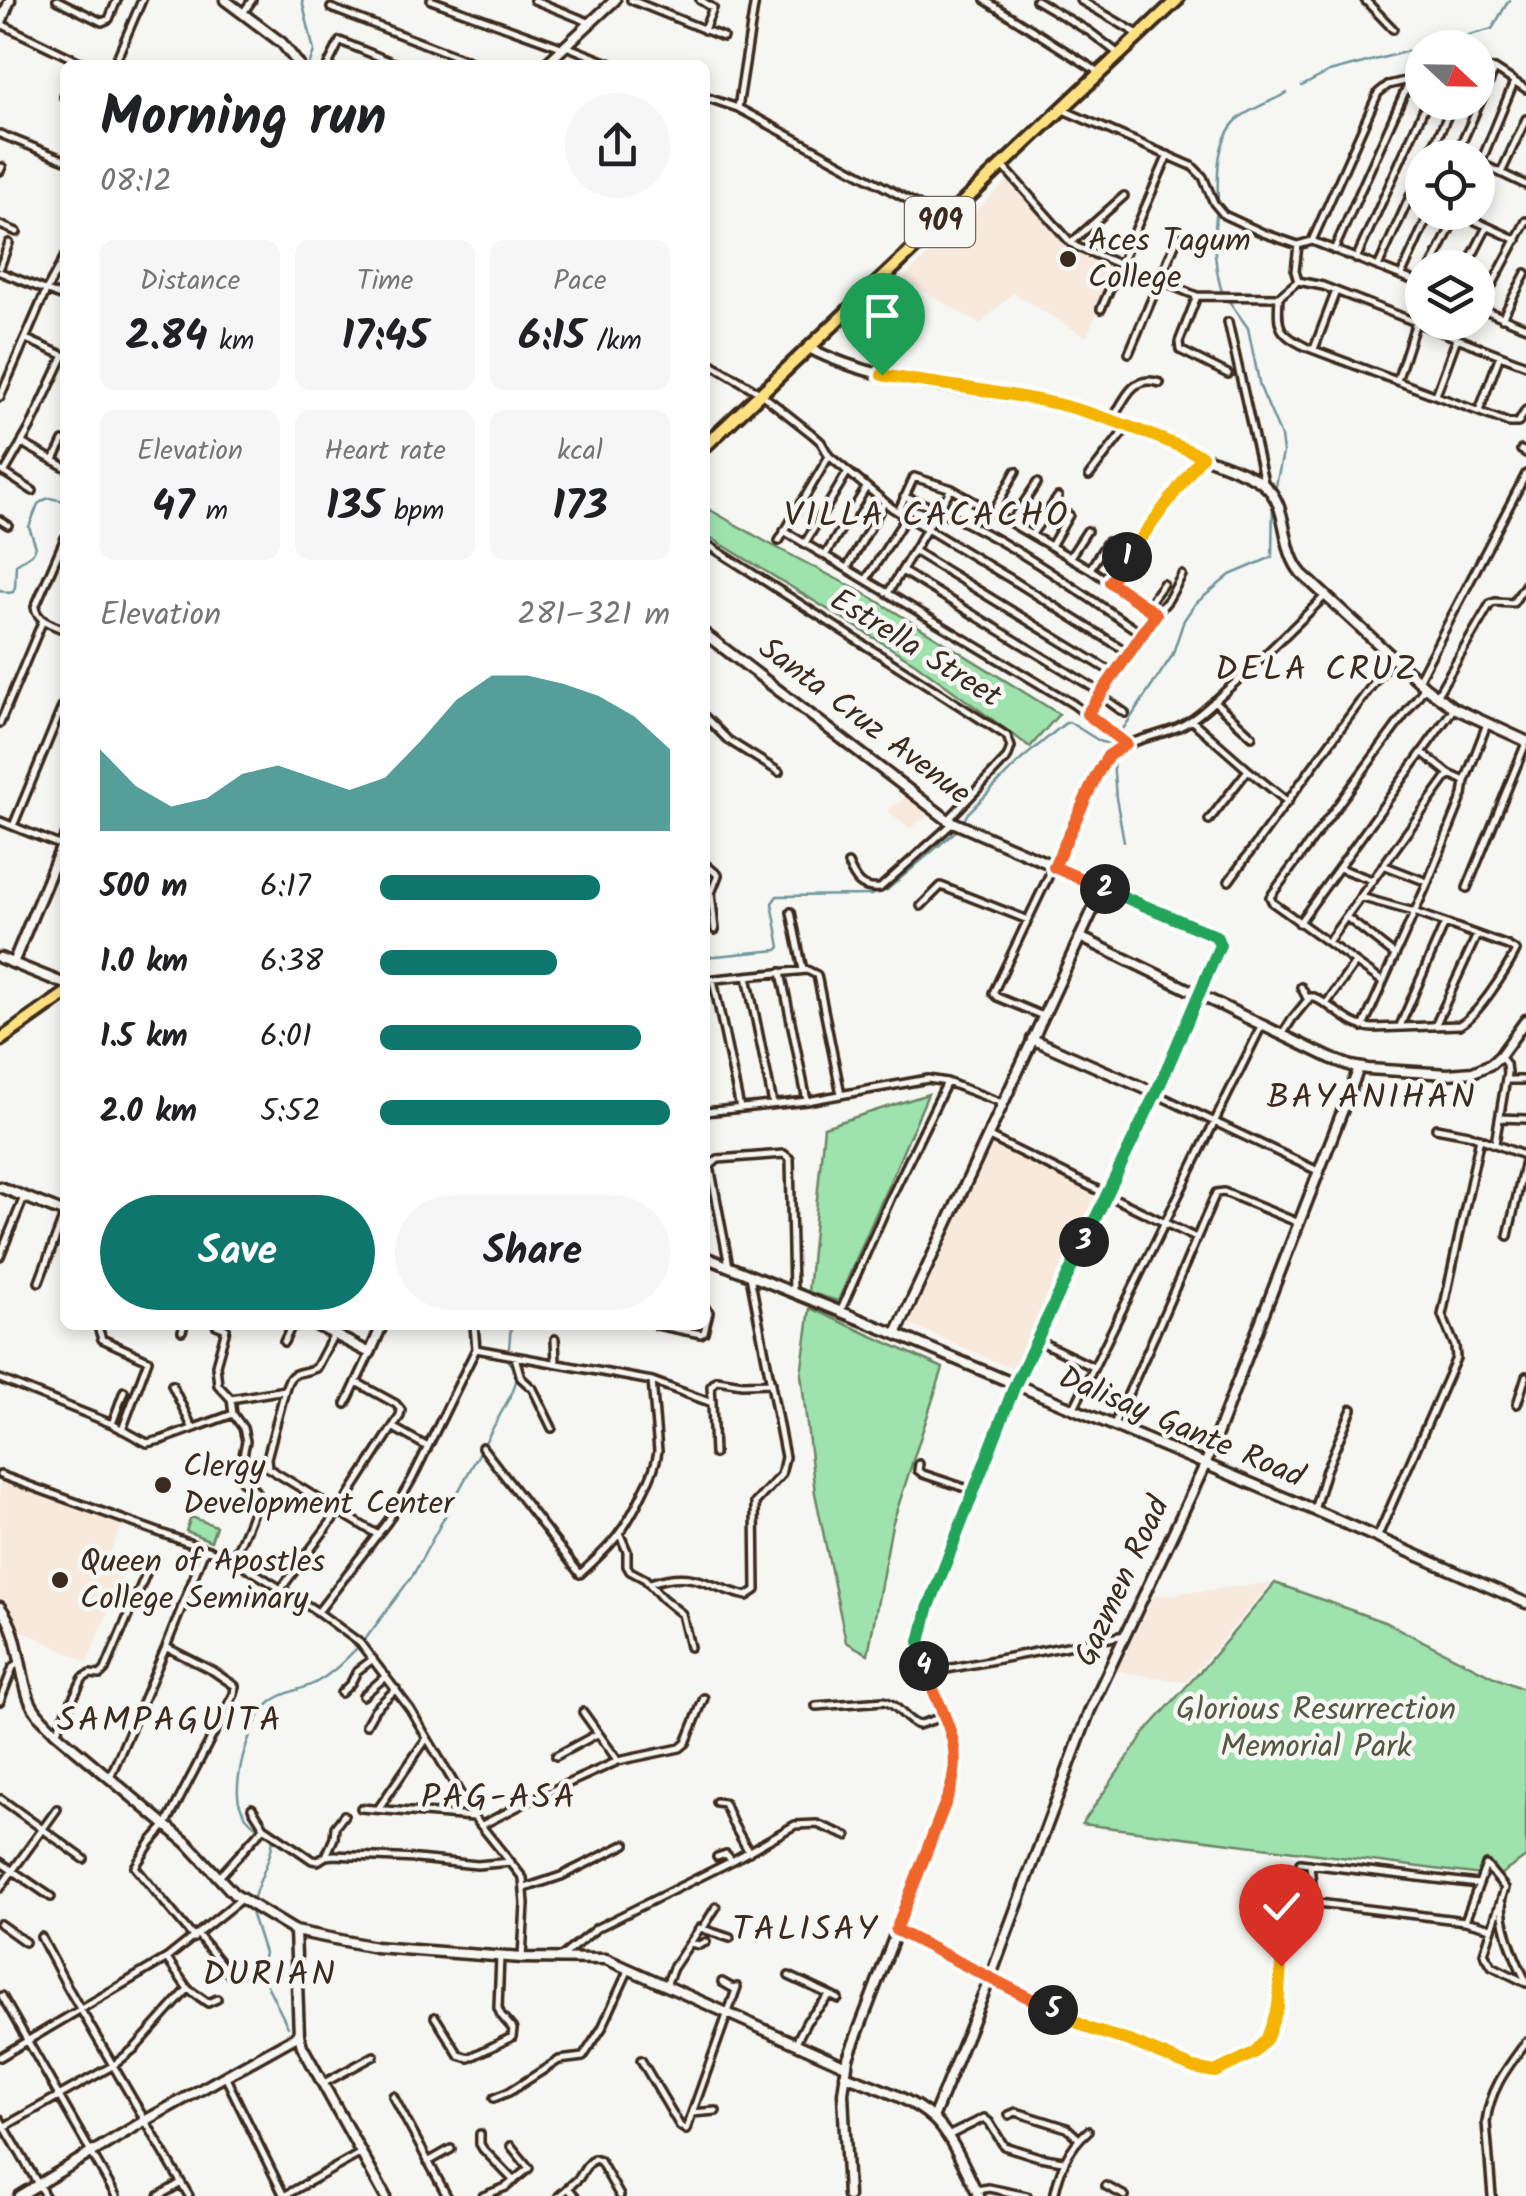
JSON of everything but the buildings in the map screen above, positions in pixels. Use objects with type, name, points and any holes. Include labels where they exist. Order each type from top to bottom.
[{"type":"highway","name":"909","points":[[710,440],[1176,0]]},
{"type":"highway","points":[[0,1040],[60,998]]},
{"type":"street","points":[[10,0],[1,20],[72,60]]},
{"type":"street","points":[[57,0],[104,22],[117,0]]},
{"type":"street","points":[[80,12],[84,0]]},
{"type":"street","points":[[116,60],[142,0]]},
{"type":"street","points":[[225,0],[288,48],[296,60]]},
{"type":"street","points":[[243,12],[252,0]]},
{"type":"street","points":[[432,0],[600,60]]},
{"type":"street","points":[[534,0],[591,23]]},
{"type":"street","points":[[551,60],[615,0]]},
{"type":"street","points":[[631,0],[722,38]]},
{"type":"street","points":[[700,0],[713,8],[704,30]]},
{"type":"street","points":[[738,108],[755,0]]},
{"type":"street","points":[[985,0],[1100,73]]},
{"type":"street","points":[[1036,0],[1120,55]]},
{"type":"street","points":[[1080,0],[1140,35]]},
{"type":"street","points":[[1365,0],[1393,29]]},
{"type":"street","points":[[331,8],[465,60]]},
{"type":"street","points":[[330,60],[340,41],[387,60]]},
{"type":"street","points":[[1495,69],[1526,89]]},
{"type":"street","points":[[1312,242],[1378,93],[1384,87],[1405,81]]},
{"type":"street","points":[[1490,140],[1514,82]]},
{"type":"street","points":[[1334,250],[1405,91]]},
{"type":"street","points":[[710,99],[738,108],[944,219]]},
{"type":"street","points":[[1060,108],[1199,171],[1214,204],[1224,215],[1263,233],[1298,245],[1312,242],[1405,278]]},
{"type":"street","points":[[1356,259],[1419,120]]},
{"type":"street","points":[[1501,173],[1526,120]]},
{"type":"street","points":[[0,134],[60,158]]},
{"type":"street","points":[[1101,309],[1168,155]]},
{"type":"street","points":[[1001,164],[1071,243],[1198,296],[1280,298]]},
{"type":"street","points":[[1495,171],[1523,184],[1526,170]]},
{"type":"street","points":[[1071,243],[1124,196]]},
{"type":"street","points":[[1378,268],[1405,208]]},
{"type":"street","points":[[1495,279],[1526,222]]},
{"type":"street","points":[[0,224],[18,232]]},
{"type":"street","points":[[1401,276],[1422,230]]},
{"type":"street","points":[[1494,230],[1516,240]]},
{"type":"street","points":[[1129,352],[1178,237]]},
{"type":"street","points":[[9,243],[0,270],[60,296]]},
{"type":"street","points":[[1298,245],[1298,280]]},
{"type":"street","points":[[0,397],[60,265]]},
{"type":"street","points":[[1502,318],[1526,272]]},
{"type":"street","points":[[1298,280],[1405,318]]},
{"type":"street","points":[[1298,280],[1280,298],[1278,321],[1282,332],[1296,342],[1514,424],[1526,410]]},
{"type":"street","points":[[1314,349],[1336,291]]},
{"type":"street","points":[[1198,296],[1179,342],[1180,350],[1228,374]]},
{"type":"street","points":[[1495,315],[1526,327]]},
{"type":"street","points":[[1228,322],[1264,485],[1277,502],[1292,561],[1421,684],[1454,708],[1526,742],[1467,888]]},
{"type":"street","points":[[26,339],[60,354]]},
{"type":"street","points":[[1397,381],[1410,340]]},
{"type":"street","points":[[1436,395],[1456,340]]},
{"type":"street","points":[[1462,340],[1526,366]]},
{"type":"street","points":[[809,348],[863,371],[1046,402],[1127,427],[1264,485]]},
{"type":"street","points":[[1479,411],[1500,355]]},
{"type":"street","points":[[710,363],[760,393],[812,434],[829,456],[884,503],[1129,653]]},
{"type":"street","points":[[33,491],[2,471],[22,443],[60,366]]},
{"type":"street","points":[[1111,422],[1138,382],[1160,382]]},
{"type":"street","points":[[1088,476],[1127,427]]},
{"type":"street","points":[[22,443],[60,464]]},
{"type":"street","points":[[54,460],[60,446]]},
{"type":"street","points":[[778,541],[829,456]]},
{"type":"street","points":[[1110,582],[1202,456]]},
{"type":"street","points":[[993,512],[1016,470]]},
{"type":"street","points":[[805,543],[847,472]]},
{"type":"street","points":[[1383,982],[1273,903],[1272,894],[1421,684],[1526,474]]},
{"type":"street","points":[[898,512],[914,477],[952,488],[1090,568],[1156,614]]},
{"type":"street","points":[[1011,522],[1038,483]]},
{"type":"street","points":[[825,555],[866,488]]},
{"type":"street","points":[[888,593],[952,488]]},
{"type":"street","points":[[904,497],[940,509],[1014,551],[1142,634]]},
{"type":"street","points":[[1032,534],[1058,497]]},
{"type":"street","points":[[847,568],[884,503]]},
{"type":"street","points":[[1051,546],[1069,515]]},
{"type":"street","points":[[867,580],[906,517]]},
{"type":"street","points":[[0,520],[8,525]]},
{"type":"street","points":[[784,531],[1087,714],[1126,744]]},
{"type":"street","points":[[1070,557],[1087,531]]},
{"type":"street","points":[[1090,568],[1107,542]]},
{"type":"street","name":"Estrella Street","points":[[710,546],[1007,736],[1012,747],[1008,758],[950,822]]},
{"type":"street","points":[[60,549],[35,610],[60,628]]},
{"type":"street","points":[[914,550],[1115,674]]},
{"type":"street","points":[[902,570],[1125,712]]},
{"type":"street","points":[[1087,714],[1182,575]]},
{"type":"street","points":[[1147,606],[1162,584]]},
{"type":"street","points":[[1437,696],[1490,604],[1513,603],[1526,584]]},
{"type":"street","points":[[1043,1016],[993,993],[1108,756],[1126,744],[1192,720],[1326,596]]},
{"type":"street","points":[[0,723],[44,620]]},
{"type":"street","name":"Santa Cruz Avenue","points":[[710,638],[950,822],[1218,938],[1219,951],[1200,994]]},
{"type":"street","points":[[1229,880],[1392,658]]},
{"type":"street","points":[[1214,701],[1252,736]]},
{"type":"street","points":[[1299,923],[1454,708]]},
{"type":"street","points":[[13,826],[60,712]]},
{"type":"street","points":[[1192,720],[1288,802]]},
{"type":"street","points":[[710,722],[728,740],[779,772]]},
{"type":"street","points":[[1363,1027],[1428,882],[1487,724]]},
{"type":"street","points":[[1423,753],[1449,774],[1465,780]]},
{"type":"street","points":[[1210,820],[1248,770]]},
{"type":"street","points":[[1327,943],[1449,774]]},
{"type":"street","points":[[0,821],[60,843]]},
{"type":"street","points":[[848,864],[858,884],[880,888],[950,822]]},
{"type":"street","points":[[13,963],[60,853]]},
{"type":"street","points":[[1383,865],[1428,882]]},
{"type":"street","points":[[710,868],[718,875],[711,893],[715,930]]},
{"type":"street","points":[[1339,868],[1372,880]]},
{"type":"street","points":[[921,906],[941,886],[1028,920]]},
{"type":"street","points":[[896,1334],[1103,888]]},
{"type":"street","points":[[1282,1035],[1314,997],[1363,1027],[1466,1023],[1515,954],[1512,948],[1360,897]]},
{"type":"street","points":[[791,912],[803,970]]},
{"type":"street","points":[[1345,916],[1395,954]]},
{"type":"street","points":[[1399,1027],[1445,924]]},
{"type":"street","points":[[1436,1026],[1477,936]]},
{"type":"street","points":[[1080,937],[1359,1068],[1459,1073],[1483,1069],[1500,1056],[1526,1020]]},
{"type":"street","points":[[0,958],[60,982]]},
{"type":"street","points":[[1326,1004],[1356,963]]},
{"type":"street","points":[[710,980],[812,970],[817,975],[842,1094]]},
{"type":"street","points":[[782,972],[806,1101]]},
{"type":"street","points":[[747,976],[773,1104]]},
{"type":"street","points":[[710,984],[740,1108]]},
{"type":"street","points":[[1301,987],[1308,1000]]},
{"type":"street","points":[[848,2196],[845,2071],[956,1770],[954,1740],[920,1653],[924,1620],[1015,1385],[1200,994]]},
{"type":"street","points":[[1074,1409],[1262,1025]]},
{"type":"street","points":[[1032,1039],[1320,1172]]},
{"type":"street","points":[[1495,1143],[1508,1068],[1500,1056]]},
{"type":"street","name":"Gazmen Road","points":[[933,2118],[1081,1733],[1205,1465],[1359,1068]]},
{"type":"street","points":[[710,1110],[806,1101],[928,1079],[947,1082],[1002,1103]]},
{"type":"street","points":[[1506,1080],[1526,1080]]},
{"type":"street","points":[[840,1311],[947,1082]]},
{"type":"street","points":[[1500,1118],[1526,1119]]},
{"type":"street","points":[[1436,1128],[1458,1131],[1526,1156],[1508,1236]]},
{"type":"street","points":[[987,1136],[1196,1238]]},
{"type":"street","points":[[1377,1538],[1456,1358],[1442,1315],[1480,1138]]},
{"type":"street","points":[[730,1268],[710,1166],[718,1159],[784,1154],[790,1160],[793,1294]]},
{"type":"street","points":[[0,1186],[60,1211]]},
{"type":"street","points":[[1112,1426],[1216,1193],[1221,1191],[1299,1223]]},
{"type":"street","points":[[0,1256],[24,1197]]},
{"type":"street","points":[[39,1282],[60,1226]]},
{"type":"street","name":"Dalisay Gante Road","points":[[710,1259],[896,1334],[1526,1602]]},
{"type":"street","points":[[650,1583],[684,1576],[747,1596],[756,1590],[755,1503],[781,1475],[784,1464],[750,1276]]},
{"type":"street","points":[[99,1330],[102,1339],[148,1360],[122,1430]]},
{"type":"street","points":[[226,1330],[216,1365],[218,1385],[231,1398],[233,1414],[243,1428],[242,1481],[254,1489],[256,1496],[233,1559]]},
{"type":"street","points":[[284,1342],[290,1330]]},
{"type":"street","points":[[326,1330],[370,1353]]},
{"type":"street","points":[[346,1404],[380,1330]]},
{"type":"street","points":[[318,1612],[378,1535],[412,1478],[476,1349],[474,1330]]},
{"type":"street","points":[[681,1330],[701,1334],[704,1330]]},
{"type":"street","points":[[334,1334],[312,1370],[288,1378],[267,1458],[268,1468],[378,1535]]},
{"type":"street","points":[[555,1339],[556,1363]]},
{"type":"street","points":[[1037,1340],[1094,1367]]},
{"type":"street","points":[[476,1349],[652,1381],[712,1403]]},
{"type":"street","points":[[514,1355],[521,1378],[533,1390],[552,1428]]},
{"type":"street","points":[[1517,1404],[1526,1376]]},
{"type":"street","points":[[0,1378],[112,1424],[147,1443],[233,1414]]},
{"type":"street","points":[[482,1447],[580,1574],[628,1524],[657,1463],[652,1381]]},
{"type":"street","points":[[281,1589],[339,1512],[400,1416],[400,1406],[356,1382]]},
{"type":"street","points":[[714,1454],[713,1382],[772,1383]]},
{"type":"street","points":[[172,1384],[192,1428]]},
{"type":"street","points":[[231,1398],[285,1390]]},
{"type":"street","points":[[112,1424],[124,1391]]},
{"type":"street","points":[[1314,1510],[1352,1408]]},
{"type":"street","points":[[393,1427],[426,1446]]},
{"type":"street","points":[[919,1464],[918,1470],[923,1474],[974,1491]]},
{"type":"street","points":[[0,1475],[233,1559],[348,1633],[374,1658],[474,1817],[523,1878],[522,1958]]},
{"type":"street","points":[[620,1535],[630,1571],[650,1583],[682,1614],[690,1648]]},
{"type":"street","points":[[110,1778],[205,1549]]},
{"type":"street","points":[[56,1732],[83,1678],[105,1670],[148,1569]]},
{"type":"street","points":[[0,1607],[12,1626],[37,1714],[196,1851],[241,1899],[295,1931],[375,1947],[522,1958],[606,1959],[796,2045],[893,2095],[933,2118],[948,2136],[977,2193],[990,2188],[1026,2196]]},
{"type":"street","points":[[926,1673],[1124,1635]]},
{"type":"street","points":[[166,1648],[225,1678],[236,1690],[166,1826],[135,1869],[230,1975],[241,1972]]},
{"type":"street","points":[[341,1693],[357,1671],[374,1658]]},
{"type":"street","points":[[0,1701],[11,1672],[21,1662]]},
{"type":"street","points":[[363,1696],[386,1676]]},
{"type":"street","points":[[366,1725],[396,1689]]},
{"type":"street","points":[[482,1825],[618,1761],[680,1748],[704,1698]]},
{"type":"street","points":[[816,1706],[890,1702],[918,1726],[945,1716]]},
{"type":"street","points":[[583,1712],[618,1761]]},
{"type":"street","points":[[556,1756],[598,1733]]},
{"type":"street","points":[[378,1809],[426,1738]]},
{"type":"street","points":[[1,1799],[84,1859]]},
{"type":"street","points":[[716,1802],[724,1802],[749,1852]]},
{"type":"street","points":[[252,1808],[264,1827],[312,1860],[326,1856],[477,1865],[511,1862]]},
{"type":"street","points":[[361,1808],[474,1817]]},
{"type":"street","points":[[0,1888],[58,1809]]},
{"type":"street","points":[[326,1856],[335,1827],[344,1815]]},
{"type":"street","points":[[559,1958],[597,1928],[788,1829],[816,1824],[847,1836]]},
{"type":"street","points":[[219,1877],[264,1827]]},
{"type":"street","points":[[525,1888],[561,1876],[626,1844]]},
{"type":"street","points":[[717,1857],[726,1854],[732,1861]]},
{"type":"street","points":[[0,1862],[51,1898]]},
{"type":"street","points":[[1300,1863],[1478,1884]]},
{"type":"street","points":[[1310,1864],[1318,1903],[1465,1921],[1491,1928]]},
{"type":"street","points":[[1465,1921],[1486,1866],[1505,1888],[1484,1947],[1486,1960],[1526,1982]]},
{"type":"street","points":[[896,1930],[1090,2029],[1194,2068],[1215,2072],[1261,2047],[1276,2017],[1282,1959],[1293,1937],[1281,1876]]},
{"type":"street","points":[[1502,1895],[1502,1915],[1526,1982]]},
{"type":"street","points":[[0,2057],[167,1958],[241,1899]]},
{"type":"street","points":[[666,1984],[716,1907]]},
{"type":"street","points":[[0,1924],[25,1942]]},
{"type":"street","points":[[703,1928],[730,1938]]},
{"type":"street","points":[[295,1931],[299,2035],[304,2052],[385,2196]]},
{"type":"street","points":[[41,1937],[189,2196]]},
{"type":"street","points":[[690,1943],[706,1942]]},
{"type":"street","points":[[436,2017],[463,2058],[512,2037],[514,2030],[498,2008],[500,1956]]},
{"type":"street","points":[[167,1958],[188,1989],[208,2003],[217,2000]]},
{"type":"street","points":[[494,2098],[559,2060],[583,2057],[602,2028],[630,1968]]},
{"type":"street","points":[[789,1976],[838,1999]]},
{"type":"street","points":[[641,2060],[684,2130],[688,2128],[737,1988],[722,1982]]},
{"type":"street","points":[[2,2128],[114,2065],[135,2048],[188,1989]]},
{"type":"street","points":[[2,1996],[116,2196]]},
{"type":"street","points":[[796,2045],[807,2021],[830,1996]]},
{"type":"street","points":[[19,2196],[299,2035]]},
{"type":"street","points":[[1492,2196],[1488,2112],[1497,2084],[1526,2042]]},
{"type":"street","points":[[322,2084],[374,2056]]},
{"type":"street","points":[[225,2076],[284,2196],[361,2153]]},
{"type":"street","points":[[393,2096],[447,2196]]},
{"type":"street","points":[[692,2113],[716,2111]]},
{"type":"street","points":[[1010,2115],[1016,2112],[1067,2128],[1079,2139]]},
{"type":"street","points":[[948,2136],[984,2118],[1004,2146],[1063,2161]]},
{"type":"street","points":[[0,2119],[45,2196]]},
{"type":"street","points":[[1054,2196],[1063,2161],[1088,2131]]},
{"type":"street","points":[[480,2134],[483,2149],[514,2182]]},
{"type":"street","points":[[486,2195],[514,2182],[529,2168],[511,2146]]},
{"type":"street","points":[[428,2162],[451,2149]]},
{"type":"street","points":[[559,2196],[594,2160],[600,2161],[620,2196]]},
{"type":"street","points":[[160,2196],[182,2183]]},
{"type":"street","points":[[1106,2186],[1123,2196]]},
{"type":"street","points":[[568,2188],[575,2196]]},
{"type":"shaded area","points":[[1010,179],[1077,253],[1118,266],[1086,337],[1013,293],[980,324],[903,279]]},
{"type":"shaded area","points":[[906,796],[932,814],[910,828],[888,811]]},
{"type":"shaded area","points":[[994,1142],[1099,1192],[1015,1370],[908,1323]]},
{"type":"shaded area","name":"Queen of Apostles College Seminary","points":[[0,1478],[122,1524],[110,1553],[129,1561],[87,1662],[21,1630],[0,1599]]},
{"type":"shaded area","points":[[1271,1583],[1186,1682],[1117,1671],[1154,1596]]},
{"type":"green space","points":[[710,510],[871,597],[1059,714],[1030,747],[915,663],[710,537]]},
{"type":"green space","points":[[928,1094],[838,1301],[808,1292],[824,1127]]},
{"type":"green space","points":[[810,1308],[943,1368],[892,1525],[868,1654],[846,1642],[815,1493],[801,1374]]},
{"type":"green space","points":[[191,1517],[216,1526],[211,1541],[186,1531]]},
{"type":"green space","name":"Glorious Resurrection Memorial Park","points":[[1275,1583],[1387,1623],[1526,1690],[1526,1857],[1497,1877],[1082,1824],[1146,1731]]},
{"type":"waterway","points":[[302,0],[314,51],[311,60]]},
{"type":"waterway","points":[[1302,86],[1329,72],[1492,29],[1509,0]]},
{"type":"waterway","points":[[1218,202],[1219,158],[1231,127],[1247,112],[1287,93]]},
{"type":"waterway","points":[[1216,216],[1215,254],[1222,292]]},
{"type":"waterway","points":[[1229,301],[1248,328],[1260,387],[1281,436],[1283,453],[1275,490]]},
{"type":"waterway","points":[[0,590],[13,592],[16,564],[36,547],[29,527],[38,504],[49,498],[60,500]]},
{"type":"waterway","points":[[1119,735],[1172,656],[1184,620],[1195,604],[1230,575],[1272,557],[1273,499]]},
{"type":"waterway","points":[[963,822],[1022,759],[1064,724],[1069,722],[1101,742],[1115,744]]},
{"type":"waterway","points":[[1114,750],[1116,741]]},
{"type":"waterway","points":[[1113,761],[1124,841]]},
{"type":"waterway","points":[[710,957],[777,950],[780,947],[772,903],[777,896],[871,895],[887,890],[957,830]]},
{"type":"waterway","points":[[364,1641],[413,1575],[513,1391],[517,1378],[508,1359],[511,1330]]},
{"type":"waterway","points":[[257,1827],[244,1813],[238,1791],[245,1748],[257,1720],[272,1701],[321,1679],[357,1648]]},
{"type":"waterway","points":[[253,1901],[272,1847],[273,1839],[264,1831]]},
{"type":"waterway","points":[[251,1912],[264,1953],[260,1971],[288,2027]]},
{"type":"place","name":"Aces Tagum College","points":[[1068,259]]},
{"type":"place","name":"Clergy Development Center","points":[[163,1485]]},
{"type":"place","name":"Queen of Apostles College Seminary","points":[[60,1580]]},
{"type":"district","name":"VILLA CACACHO","points":[[927,517]]},
{"type":"district","name":"DELA CRUZ","points":[[1317,671]]},
{"type":"district","name":"BAYANIHAN","points":[[1372,1099]]},
{"type":"district","name":"SAMPAGUITA","points":[[170,1722]]},
{"type":"district","name":"PAG-ASA","points":[[499,1799]]},
{"type":"district","name":"TALISAY","points":[[806,1931]]},
{"type":"district","name":"DURIAN","points":[[270,1976]]},
{"type":"route","points":[[882,375],[1063,406],[1202,456],[1110,582],[1156,614],[1087,714],[1126,744],[1108,756],[1096,776],[1054,867],[1216,936],[1220,945],[1162,1080],[1015,1385],[928,1609],[920,1653],[954,1740],[956,1770],[896,1930],[1090,2029],[1211,2072],[1244,2059],[1261,2047],[1276,2017],[1281,1966]]}]
